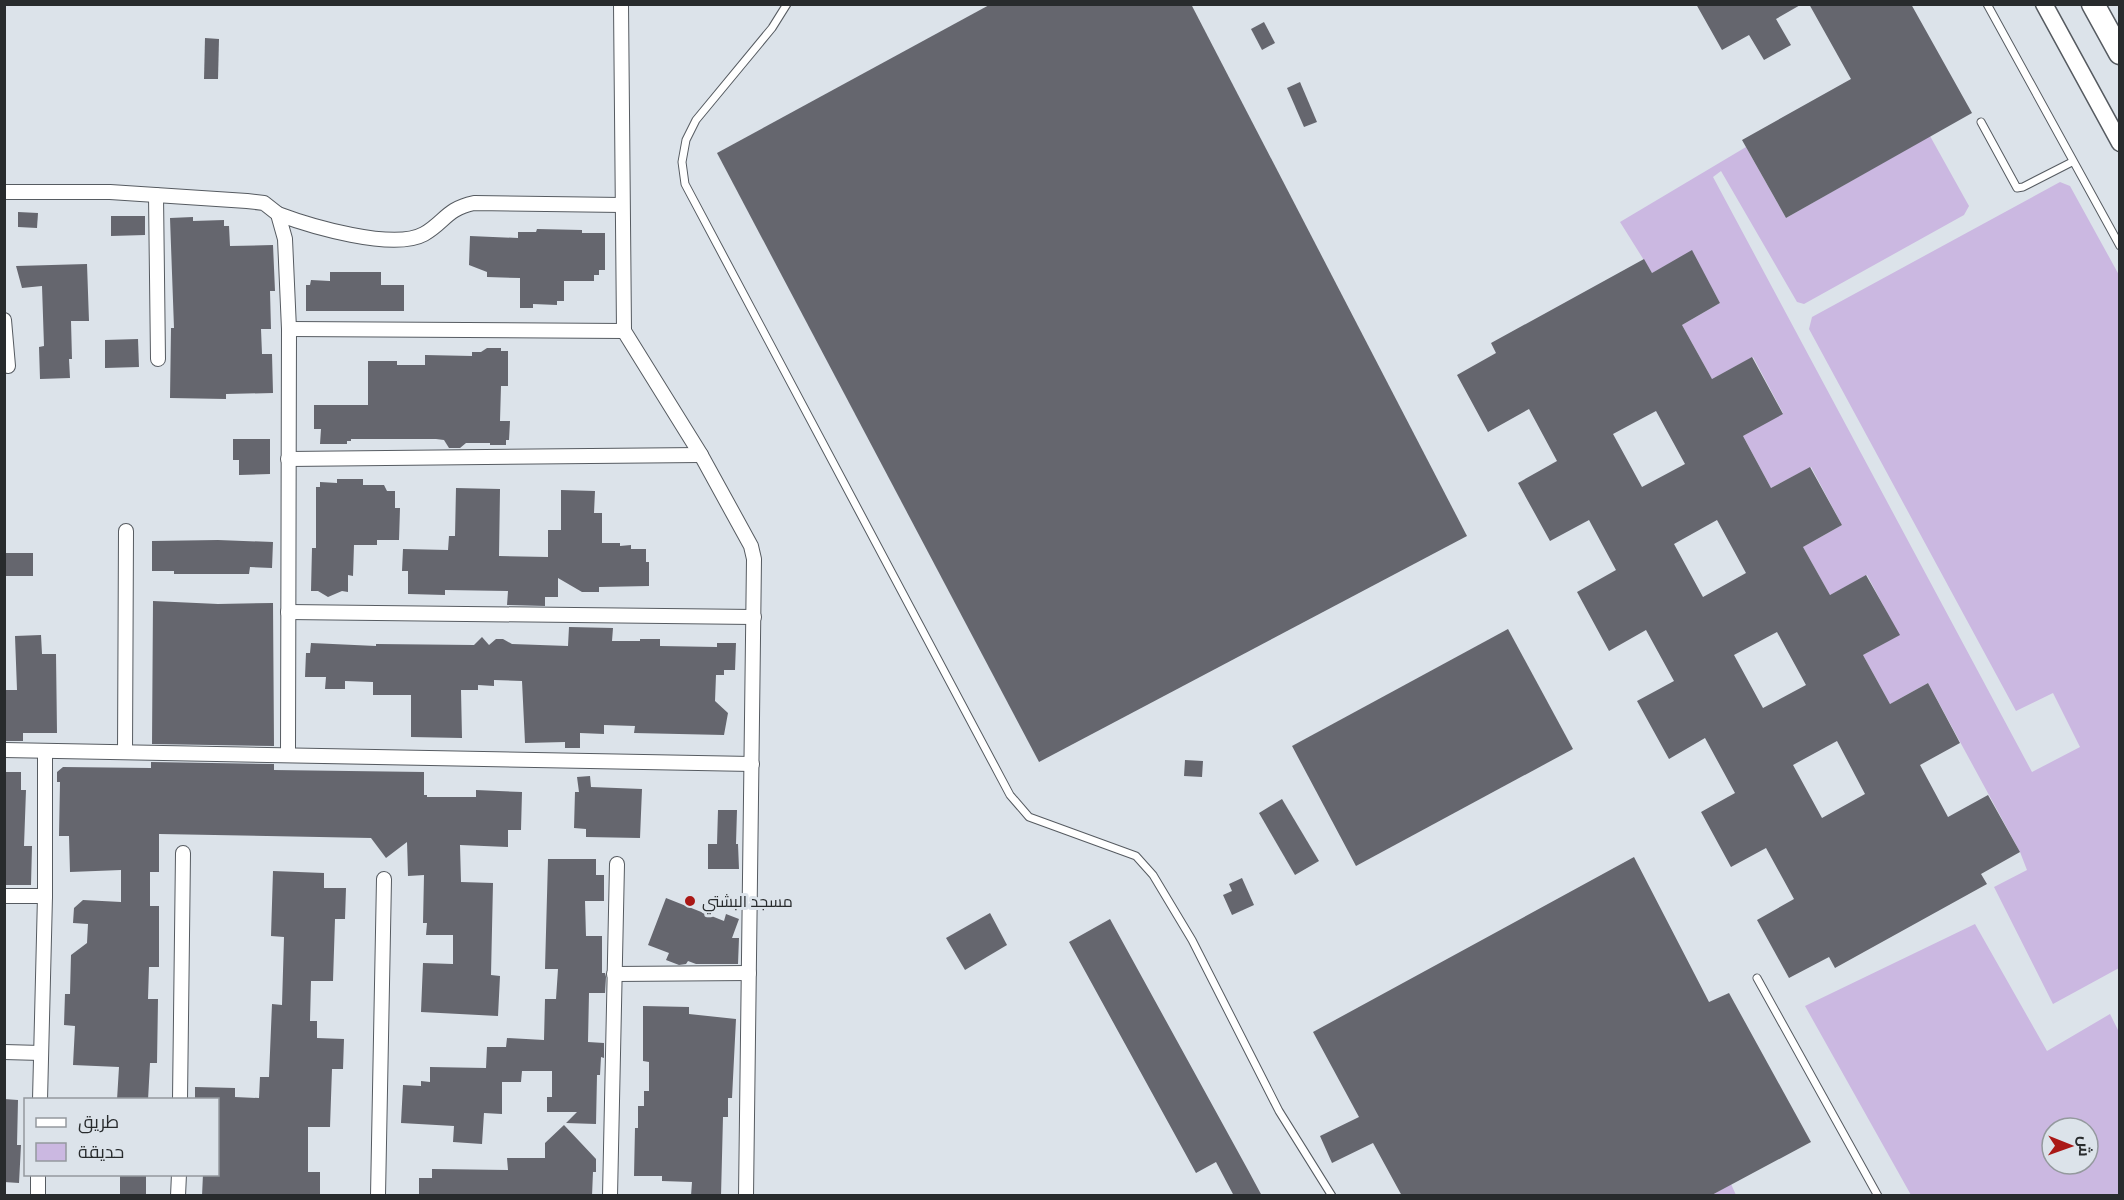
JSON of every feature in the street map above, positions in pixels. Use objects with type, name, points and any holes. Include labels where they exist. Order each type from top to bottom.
[{"type":"highway","points":[[2093,4],[2120,53]]},
{"type":"street","points":[[621,4],[624,331],[701,455],[751,546],[754,559],[746,1196]]},
{"type":"street","points":[[2044,4],[2120,143]]},
{"type":"street","points":[[4,192],[110,192],[264,203],[279,214],[323,230],[403,240],[424,234],[454,210],[474,203],[622,205]]},
{"type":"street","points":[[156,195],[158,359]]},
{"type":"street","points":[[279,214],[285,239],[289,329],[288,754]]},
{"type":"street","points":[[4,320],[8,366]]},
{"type":"street","points":[[289,329],[624,331]]},
{"type":"street","points":[[288,459],[701,455]]},
{"type":"street","points":[[125,752],[126,531]]},
{"type":"street","points":[[288,612],[754,617]]},
{"type":"street","points":[[4,750],[752,764]]},
{"type":"street","points":[[40,1098],[45,896],[45,751]]},
{"type":"street","points":[[180,1098],[183,853]]},
{"type":"street","points":[[610,1196],[617,864]]},
{"type":"street","points":[[378,1196],[384,879]]},
{"type":"street","points":[[4,896],[45,896]]},
{"type":"street","points":[[614,974],[749,973]]},
{"type":"street","points":[[4,1052],[41,1053]]},
{"type":"street","points":[[38,1176],[38,1196]]},
{"type":"street","points":[[178,1196],[179,1176]]},
{"type":"lane","points":[[787,4],[772,28],[696,120],[686,140],[682,162],[685,184],[1010,795],[1029,817],[1136,856],[1153,875],[1192,940],[1280,1111],[1332,1196]]},
{"type":"lane","points":[[1987,4],[2120,246]]},
{"type":"lane","points":[[1982,122],[2017,188],[2072,162]]},
{"type":"lane","points":[[1757,978],[1878,1196]]},
{"type":"green space","points":[[1930,136],[1969,206],[1964,215],[1804,304],[1797,302],[1721,171],[1713,177],[2032,772],[2080,747],[2053,693],[2016,711],[1809,329],[1812,317],[2060,182],[2070,186],[2119,275],[2119,968],[2053,1004],[1994,887],[2027,870],[2020,852],[1928,683],[1890,704],[1863,655],[1899,635],[1867,575],[1830,595],[1803,547],[1842,525],[1811,467],[1771,488],[1743,436],[1783,413],[1753,357],[1712,379],[1682,325],[1720,303],[1692,251],[1652,273],[1620,222],[1746,147],[1786,218]]},
{"type":"green space","points":[[1975,924],[2047,1051],[2110,1014],[2119,1032],[2119,1195],[1911,1195],[1805,1006]]},
{"type":"green space","points":[[1731,1184],[1736,1195],[1710,1196]]},
{"type":"building","points":[[991,4],[1191,4],[1467,536],[1039,762],[717,153]]},
{"type":"building","points":[[1696,4],[1802,4],[1776,19],[1791,45],[1764,60],[1749,35],[1722,50]]},
{"type":"building","points":[[1809,4],[1911,4],[1972,113],[1786,218],[1742,140],[1851,79]]},
{"type":"building","points":[[1264,22],[1275,43],[1262,50],[1251,29]]},
{"type":"building","points":[[205,38],[219,39],[218,79],[204,79]]},
{"type":"building","points":[[1300,82],[1317,122],[1304,127],[1287,88]]},
{"type":"building","points":[[18,212],[38,213],[37,228],[18,227]]},
{"type":"building","points":[[111,216],[145,216],[145,235],[111,236]]},
{"type":"building","points":[[193,217],[193,221],[224,220],[224,226],[229,226],[230,246],[273,245],[275,291],[270,291],[271,329],[261,329],[262,354],[272,354],[273,393],[226,394],[226,399],[170,398],[171,328],[174,328],[170,218]]},
{"type":"building","points":[[537,229],[605,233],[605,270],[599,270],[599,275],[594,275],[594,281],[564,281],[564,301],[557,301],[557,305],[533,304],[533,308],[520,308],[520,278],[487,277],[487,272],[469,265],[470,236],[518,238],[518,232],[536,232]]},
{"type":"building","points":[[1692,250],[1720,303],[1682,325],[1712,379],[1752,357],[1783,414],[1743,436],[1771,488],[1810,467],[1842,525],[1803,547],[1830,595],[1866,575],[1900,635],[1863,655],[1890,704],[1928,683],[1960,743],[1920,765],[1948,817],[1988,795],[2020,852],[1981,874],[1987,884],[1835,968],[1829,957],[1789,978],[1757,920],[1794,899],[1766,848],[1731,867],[1701,812],[1735,793],[1705,738],[1669,759],[1637,701],[1674,681],[1646,630],[1609,651],[1577,592],[1616,570],[1589,520],[1550,541],[1518,483],[1557,461],[1529,409],[1488,432],[1457,375],[1496,353],[1491,343],[1644,259],[1652,273]],"holes":[[[1656,411],[1685,464],[1642,487],[1613,434]],[[1717,520],[1746,573],[1703,597],[1674,544]],[[1777,632],[1806,685],[1763,708],[1734,655]],[[1837,741],[1865,794],[1822,818],[1793,765]]]},
{"type":"building","points":[[87,264],[89,321],[71,321],[70,378],[40,379],[39,347],[44,346],[42,286],[22,288],[16,266]]},
{"type":"building","points":[[330,272],[381,272],[381,285],[404,285],[404,311],[306,311],[306,285],[310,285],[311,280],[330,281]]},
{"type":"building","points":[[138,339],[139,367],[105,368],[105,340]]},
{"type":"building","points":[[487,348],[501,348],[501,351],[508,351],[508,386],[501,386],[500,421],[510,421],[509,440],[506,440],[506,445],[466,443],[460,448],[449,448],[444,440],[436,439],[351,439],[347,441],[347,444],[320,444],[321,429],[314,429],[314,405],[368,405],[368,361],[397,361],[397,365],[425,365],[425,355],[472,356],[472,352],[481,352]]},
{"type":"building","points":[[233,439],[270,439],[270,474],[239,475],[239,460],[233,460]]},
{"type":"building","points":[[337,479],[363,479],[363,485],[384,485],[387,491],[395,491],[395,508],[400,508],[399,540],[377,540],[377,545],[354,545],[353,576],[348,575],[348,592],[342,591],[328,597],[318,591],[311,591],[312,548],[316,548],[316,487],[320,487],[320,482],[337,483]]},
{"type":"building","points":[[456,488],[500,489],[499,556],[548,557],[548,530],[561,530],[561,490],[595,491],[594,513],[602,513],[602,543],[620,543],[620,546],[631,545],[631,549],[646,549],[646,562],[649,562],[649,586],[599,587],[599,592],[582,592],[558,578],[558,597],[545,597],[545,606],[507,605],[508,591],[445,590],[445,595],[408,594],[408,571],[402,571],[403,549],[448,550],[449,536],[455,536]]},
{"type":"building","points":[[152,541],[273,542],[272,568],[250,567],[249,574],[174,574],[174,571],[152,571]]},
{"type":"building","points":[[4,553],[33,553],[33,576],[5,576]]},
{"type":"building","points":[[153,601],[218,604],[273,603],[274,746],[152,744]]},
{"type":"building","points":[[569,627],[613,628],[612,641],[660,639],[660,646],[717,647],[717,643],[736,643],[735,670],[724,670],[724,675],[716,675],[715,701],[728,713],[724,735],[634,733],[635,726],[604,725],[604,734],[580,733],[580,748],[565,748],[565,742],[525,743],[522,681],[494,680],[494,686],[478,685],[478,690],[461,690],[462,738],[411,737],[411,695],[373,695],[373,682],[345,681],[345,689],[325,689],[326,677],[305,677],[306,653],[310,653],[311,643],[376,646],[376,644],[474,645],[482,637],[489,645],[496,639],[503,639],[512,644],[568,646]]},
{"type":"building","points":[[1508,629],[1573,749],[1356,866],[1292,746]]},
{"type":"building","points":[[41,635],[42,654],[56,654],[57,733],[23,733],[23,741],[4,741],[4,690],[17,690],[15,636]]},
{"type":"building","points":[[1185,760],[1203,761],[1202,777],[1184,776]]},
{"type":"building","points":[[151,762],[274,764],[274,770],[424,772],[424,795],[427,797],[476,797],[476,790],[522,792],[521,830],[508,830],[508,847],[460,845],[461,882],[493,883],[491,975],[500,976],[498,1016],[421,1012],[423,963],[453,964],[453,935],[426,935],[427,923],[423,923],[424,875],[408,876],[407,842],[386,858],[371,838],[159,834],[159,872],[150,872],[150,906],[159,906],[159,967],[149,967],[148,999],[158,999],[157,1063],[150,1063],[148,1098],[117,1098],[119,1067],[73,1065],[75,1026],[64,1025],[65,994],[70,994],[71,955],[87,943],[88,924],[73,923],[74,908],[83,900],[121,902],[121,870],[70,872],[69,836],[59,836],[60,782],[57,782],[57,772],[63,767],[151,768]]},
{"type":"building","points":[[4,772],[21,772],[21,790],[26,790],[24,846],[32,846],[31,885],[4,885]]},
{"type":"building","points":[[590,776],[591,787],[642,789],[640,838],[586,837],[586,829],[574,828],[575,792],[579,792],[577,777]]},
{"type":"building","points":[[1282,799],[1319,861],[1295,875],[1259,813]]},
{"type":"building","points":[[718,810],[737,810],[736,844],[738,844],[739,869],[708,869],[708,844],[717,844]]},
{"type":"building","points":[[1634,857],[1709,1002],[1729,993],[1811,1142],[1710,1196],[1402,1196],[1373,1143],[1332,1163],[1320,1136],[1359,1117],[1313,1032]]},
{"type":"building","points":[[548,859],[596,859],[596,875],[604,875],[604,901],[585,901],[586,936],[602,936],[602,973],[605,973],[606,977],[605,993],[589,993],[588,1042],[604,1043],[604,1058],[601,1057],[600,1075],[597,1075],[596,1124],[566,1123],[577,1112],[547,1112],[547,1097],[552,1097],[552,1071],[522,1071],[521,1082],[502,1082],[502,1114],[484,1113],[482,1144],[453,1142],[454,1126],[401,1123],[403,1085],[421,1086],[421,1081],[430,1082],[430,1067],[486,1068],[487,1047],[506,1047],[507,1038],[544,1040],[545,999],[556,999],[558,969],[545,969]]},
{"type":"building","points":[[273,871],[324,873],[324,888],[346,888],[345,919],[335,919],[333,981],[311,981],[310,1021],[317,1021],[317,1038],[344,1039],[343,1069],[332,1069],[330,1127],[308,1127],[308,1172],[320,1172],[320,1196],[202,1196],[203,1176],[219,1176],[219,1098],[195,1098],[195,1087],[235,1088],[235,1097],[259,1098],[260,1077],[269,1077],[272,1004],[282,1005],[284,937],[271,936]]},
{"type":"building","points":[[1242,878],[1254,905],[1232,915],[1223,895],[1232,891],[1229,884]]},
{"type":"building","points":[[666,898],[724,921],[726,914],[739,919],[732,938],[739,938],[738,964],[696,964],[688,961],[686,964],[679,965],[666,960],[669,953],[648,945]]},
{"type":"building","points":[[990,913],[1007,945],[965,970],[946,938]]},
{"type":"building","points":[[1110,919],[1262,1196],[1234,1196],[1216,1162],[1196,1173],[1069,942]]},
{"type":"building","points":[[643,1006],[689,1007],[689,1014],[736,1019],[732,1098],[728,1098],[728,1117],[723,1117],[721,1196],[691,1196],[692,1182],[662,1181],[662,1176],[634,1176],[638,1106],[644,1106],[644,1091],[649,1091],[649,1062],[643,1061]]},
{"type":"building","points":[[4,1099],[18,1100],[17,1145],[21,1145],[19,1183],[4,1182]]},
{"type":"building","points":[[564,1125],[596,1159],[592,1196],[419,1196],[419,1178],[432,1178],[432,1169],[508,1170],[507,1158],[545,1158],[545,1143]]},
{"type":"building","points":[[120,1176],[146,1176],[146,1196],[120,1196]]},
{"type":"place","name":"مسجد البشتي","points":[[690,901]]}]
